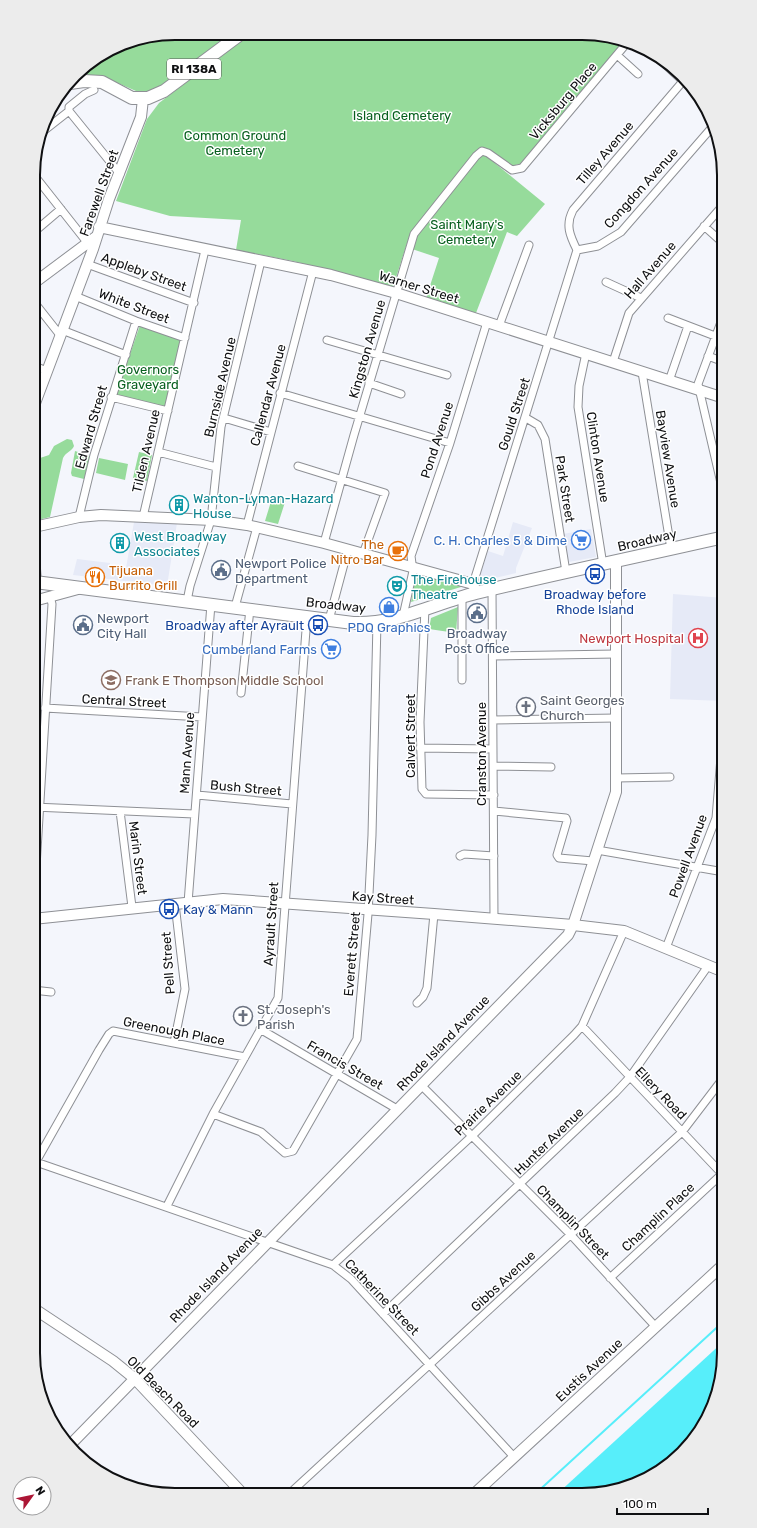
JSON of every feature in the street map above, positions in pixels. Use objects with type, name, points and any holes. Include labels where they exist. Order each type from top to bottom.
[{"type":"main road","name":"RI 138A","points":[[144,99],[164,91],[233,40]]},
{"type":"main road","points":[[79,81],[84,80],[102,82],[132,98],[144,99]]},
{"type":"main road","name":"Broadway","points":[[40,583],[211,604],[236,604],[250,609],[353,623],[377,622],[403,616],[462,597],[475,589],[492,590],[717,539]]},
{"type":"street","name":"Vicksburg Place","points":[[515,170],[522,168],[624,47]]},
{"type":"street","points":[[617,55],[638,74]]},
{"type":"street","name":"Tilley Avenue","points":[[577,250],[569,233],[569,219],[573,210],[681,84]]},
{"type":"street","points":[[49,127],[69,111],[69,107],[85,94],[94,90]]},
{"type":"street","name":"Farewell Street","points":[[40,390],[87,264],[90,246],[98,232],[141,117],[144,99]]},
{"type":"street","points":[[69,111],[120,174]]},
{"type":"street","name":"Congdon Avenue","points":[[577,250],[598,246],[621,232],[709,130]]},
{"type":"street","name":"Kingston Avenue","points":[[324,543],[414,234],[476,156],[482,151],[488,153],[506,167],[515,170]]},
{"type":"street","points":[[40,183],[90,246],[40,279]]},
{"type":"street","points":[[40,227],[61,209]]},
{"type":"street","name":"Hall Avenue","points":[[613,362],[627,317],[641,298],[717,212]]},
{"type":"street","points":[[704,226],[717,238]]},
{"type":"street","name":"Warner Street","points":[[98,232],[205,250],[313,271],[396,293],[717,396]]},
{"type":"street","points":[[499,326],[530,246]]},
{"type":"street","name":"Tilden Avenue","points":[[143,517],[194,303],[205,250]]},
{"type":"street","name":"Gould Street","points":[[475,589],[577,250]]},
{"type":"street","name":"Burnside Avenue","points":[[187,601],[190,586],[211,520],[216,467],[224,418],[261,261]]},
{"type":"street","name":"Appleby Street","points":[[87,264],[194,303]]},
{"type":"street","name":"Callendar Avenue","points":[[236,604],[270,432],[313,271]]},
{"type":"street","points":[[606,282],[641,298]]},
{"type":"street","name":"White Street","points":[[75,296],[136,321],[185,338]]},
{"type":"street","points":[[40,309],[61,333],[126,355]]},
{"type":"street","points":[[668,318],[715,336]]},
{"type":"street","name":"Edward Street","points":[[80,517],[94,455],[136,321]]},
{"type":"street","name":"Pond Avenue","points":[[403,616],[413,571],[411,556],[450,443],[486,322]]},
{"type":"street","points":[[669,381],[688,326]]},
{"type":"street","points":[[717,331],[698,384],[717,464]]},
{"type":"street","points":[[327,340],[447,375]]},
{"type":"street","name":"Clinton Avenue","points":[[586,353],[578,398],[578,407],[603,564]]},
{"type":"street","points":[[708,356],[717,359]]},
{"type":"street","points":[[40,368],[47,371]]},
{"type":"street","name":"Bayview Avenue","points":[[642,372],[671,549]]},
{"type":"street","points":[[370,383],[401,394]]},
{"type":"street","points":[[280,393],[450,443]]},
{"type":"street","points":[[111,397],[168,411]]},
{"type":"street","points":[[224,418],[270,432]]},
{"type":"street","name":"Park Street","points":[[526,418],[538,425],[545,439],[566,572]]},
{"type":"street","points":[[158,452],[216,467]]},
{"type":"street","points":[[298,466],[385,493],[363,554]]},
{"type":"street","points":[[40,526],[80,517],[101,515],[211,520],[252,526],[324,543],[412,566],[475,589]]},
{"type":"street","points":[[329,620],[348,550]]},
{"type":"street","name":"Rhode Island Avenue","points":[[74,1441],[568,935],[573,925],[616,792],[616,562]]},
{"type":"street","points":[[40,599],[79,588]]},
{"type":"street","name":"Cranston Avenue","points":[[492,590],[494,919]]},
{"type":"street","points":[[40,770],[52,604],[50,596]]},
{"type":"street","points":[[462,597],[462,680]]},
{"type":"street","name":"Mann Avenue","points":[[188,903],[211,604]]},
{"type":"street","name":"Calvert Street","points":[[425,608],[420,748],[423,793],[494,795]]},
{"type":"street","points":[[241,693],[250,609]]},
{"type":"street","name":"Ayrault Street","points":[[167,1206],[213,1114],[278,998],[307,617]]},
{"type":"street","name":"Everett Street","points":[[213,1114],[261,1132],[285,1153],[293,1151],[357,1040],[368,909],[377,622]]},
{"type":"street","points":[[493,656],[616,654]]},
{"type":"street","name":"Central Street","points":[[45,708],[202,717]]},
{"type":"street","points":[[493,720],[616,718]]},
{"type":"street","points":[[420,748],[493,749]]},
{"type":"street","points":[[493,766],[551,767]]},
{"type":"street","points":[[616,778],[670,777]]},
{"type":"street","name":"Bush Street","points":[[197,795],[292,804]]},
{"type":"street","name":"Powell Avenue","points":[[666,948],[716,818],[717,806]]},
{"type":"street","points":[[40,807],[194,814]]},
{"type":"street","name":"Marin Street","points":[[120,811],[132,908]]},
{"type":"street","points":[[494,811],[566,818],[567,820],[558,856],[559,858],[593,861]]},
{"type":"street","points":[[597,850],[717,871]]},
{"type":"street","points":[[460,856],[464,854],[494,856]]},
{"type":"street","name":"Kay Street","points":[[40,916],[223,899],[434,914],[573,925],[624,931],[717,969]]},
{"type":"street","name":"Pell Street","points":[[174,1043],[185,989],[175,904]]},
{"type":"street","points":[[417,1003],[423,997],[427,988],[434,914]]},
{"type":"street","name":"Prairie Avenue","points":[[333,1265],[473,1135],[582,1026],[624,931]]},
{"type":"street","name":"Hunter Avenue","points":[[383,1314],[521,1184],[630,1077],[708,966]]},
{"type":"street","points":[[40,991],[51,992]]},
{"type":"street","name":"Ellery Road","points":[[582,1026],[717,1168]]},
{"type":"street","name":"Francis Street","points":[[260,1029],[397,1109]]},
{"type":"street","name":"Greenough Place","points":[[40,1153],[109,1034],[116,1031],[245,1057]]},
{"type":"street","name":"Champlin Street","points":[[421,1085],[473,1135],[571,1235],[655,1326]]},
{"type":"street","name":"Gibbs Avenue","points":[[296,1488],[682,1132],[717,1086]]},
{"type":"street","name":"Catherine Street","points":[[40,1165],[167,1206],[333,1265],[351,1278],[514,1457]]},
{"type":"street","name":"Champlin Place","points":[[610,1278],[717,1180]]},
{"type":"street","name":"Eustis Avenue","points":[[481,1488],[717,1270]]},
{"type":"street","name":"Old Beach Road","points":[[40,1313],[113,1361],[134,1378],[237,1488]]},
{"type":"shaded area","points":[[134,522],[177,523],[167,586],[73,575],[77,559],[110,563],[110,567],[126,568]]},
{"type":"shaded area","points":[[513,522],[532,528],[516,568],[516,573],[482,581],[479,578],[488,551],[503,556]]},
{"type":"shaded area","points":[[591,529],[596,557],[569,562],[563,534]]},
{"type":"shaded area","name":"Newport Hospital","points":[[673,594],[717,597],[717,701],[670,699]]},
{"type":"green space","points":[[225,40],[160,88],[149,91],[136,91],[106,78],[91,75],[84,76],[108,58],[132,47],[158,41]]},
{"type":"green space","points":[[242,40],[582,40],[599,41],[620,46],[520,164],[511,166],[481,147],[476,151],[410,234],[393,287],[293,261],[236,250],[241,220],[170,216],[116,201],[147,119],[159,103]]},
{"type":"green space","name":"Saint Mary's Cemetery","points":[[481,155],[485,155],[545,204],[517,236],[507,232],[476,313],[426,298],[439,258],[412,249],[417,235]]},
{"type":"green space","name":"Governors Graveyard","points":[[140,325],[182,341],[167,408],[116,395]]},
{"type":"green space","points":[[67,439],[72,440],[74,446],[63,458],[50,517],[40,520],[40,458],[49,455],[54,446]]},
{"type":"green space","points":[[75,451],[90,456],[84,479],[72,476],[71,473]]},
{"type":"green space","points":[[139,452],[152,455],[147,481],[133,478]]},
{"type":"green space","points":[[99,458],[128,464],[125,480],[96,473]]},
{"type":"green space","points":[[273,495],[286,499],[278,524],[265,521]]},
{"type":"green space","points":[[416,573],[462,585],[461,587],[411,602]]},
{"type":"green space","points":[[458,607],[456,633],[429,629],[431,618]]},
{"type":"water","points":[[717,1347],[717,1361],[714,1379],[710,1396],[703,1412],[689,1435],[664,1460],[641,1474],[625,1481],[599,1487],[564,1488]]},
{"type":"waterway","points":[[542,1488],[717,1327]]},
{"type":"place","name":"Wanton-Lyman-Hazard House","points":[[179,505]]},
{"type":"place","name":"C. H. Charles 5 & Dime","points":[[581,540]]},
{"type":"place","name":"West Broadway Associates","points":[[120,543]]},
{"type":"place","name":"The Nitro Bar","points":[[398,551]]},
{"type":"place","name":"Newport Police Department","points":[[221,570]]},
{"type":"place","name":"Broadway before Rhode Island","points":[[595,574]]},
{"type":"place","name":"Tijuana Burrito Grill","points":[[95,577]]},
{"type":"place","name":"The Firehouse Theatre","points":[[397,586]]},
{"type":"place","name":"PDQ Graphics","points":[[389,607]]},
{"type":"place","name":"Broadway Post Office","points":[[477,613]]},
{"type":"place","name":"Newport City Hall","points":[[83,625]]},
{"type":"place","name":"Broadway after Ayrault","points":[[318,625]]},
{"type":"place","name":"Newport Hospital","points":[[698,638]]},
{"type":"place","name":"Cumberland Farms","points":[[331,649]]},
{"type":"place","name":"Frank E Thompson Middle School","points":[[111,680]]},
{"type":"place","name":"Saint Georges Church","points":[[526,707]]},
{"type":"place","name":"Kay & Mann","points":[[169,909]]},
{"type":"place","name":"St. Joseph's Parish","points":[[243,1016]]},
{"type":"park label","name":"Island Cemetery","points":[[402,115]]},
{"type":"park label","name":"Common Ground Cemetery","points":[[235,142]]}]
